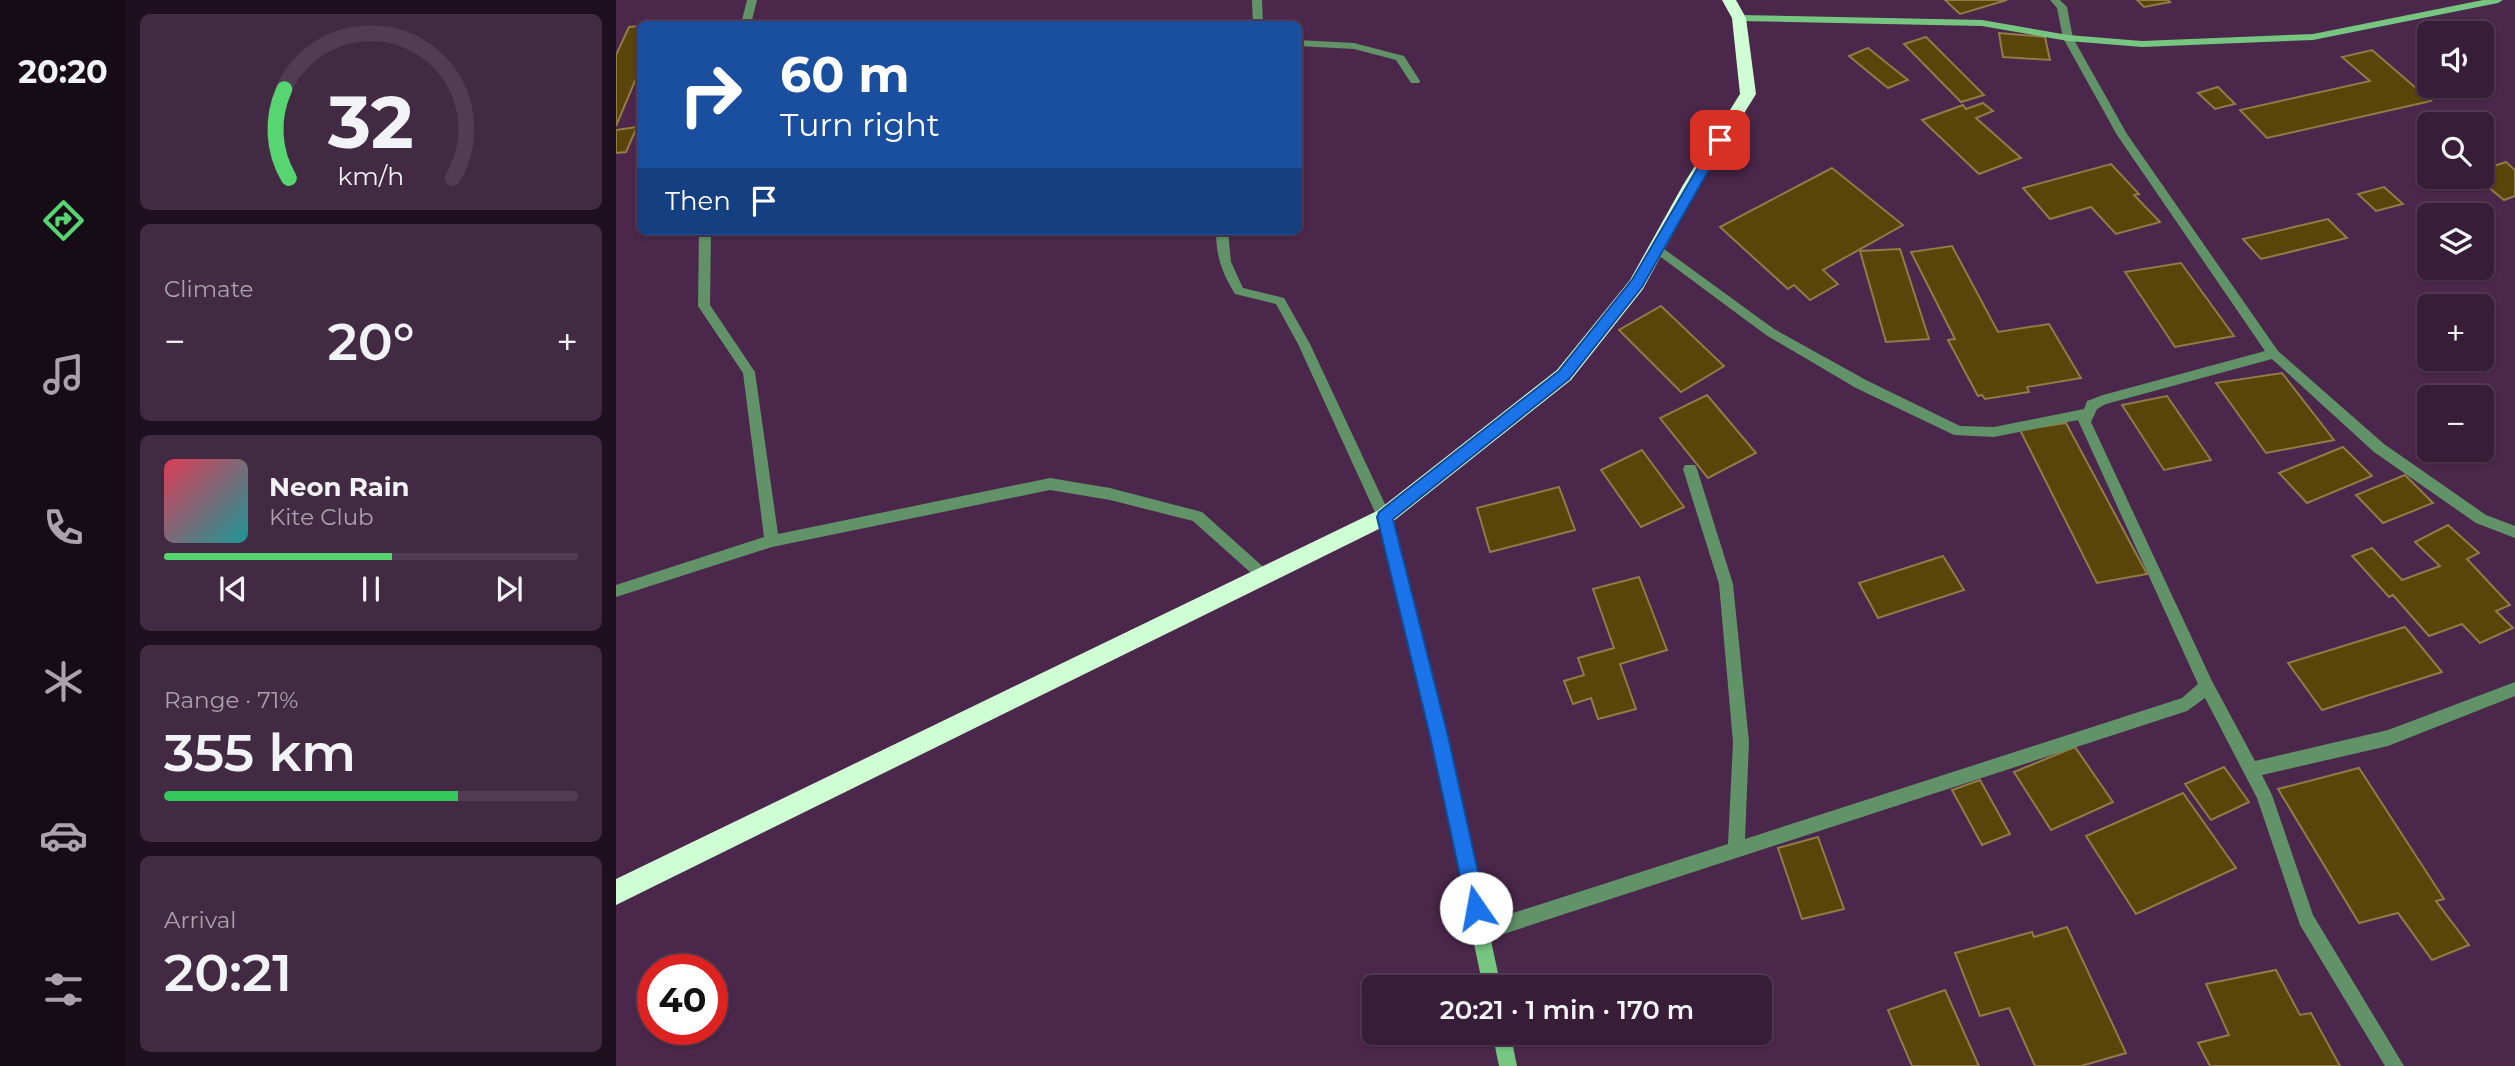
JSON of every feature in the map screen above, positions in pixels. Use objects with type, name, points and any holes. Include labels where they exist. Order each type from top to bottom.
[{"type":"highway","points":[[616,892],[1384,517],[1564,375],[1637,284],[1691,185],[1748,94],[1739,18],[1729,0]]},
{"type":"street","points":[[747,21],[752,0]]},
{"type":"street","points":[[1257,0],[1258,21]]},
{"type":"street","points":[[2055,0],[2062,7],[2068,38],[2122,135],[2274,354],[2379,448],[2481,519],[2515,532]]},
{"type":"street","points":[[1739,18],[1982,23],[2068,38],[2142,44],[2313,37],[2498,0]]},
{"type":"street","points":[[1302,43],[1354,46],[1400,58],[1415,81]]},
{"type":"street","points":[[705,235],[704,306],[748,372],[772,541]]},
{"type":"street","points":[[1222,235],[1222,259],[1239,291],[1280,302],[1304,344],[1384,517],[1439,736],[1490,975]]},
{"type":"street","points":[[1656,249],[1770,332],[1861,384],[1959,431],[1994,432],[2089,413]]},
{"type":"street","points":[[2274,354],[2103,400],[2092,405],[2084,422],[2207,686],[2264,795],[2306,919],[2395,1066]]},
{"type":"street","points":[[1690,469],[1726,584],[1741,743],[1736,850]]},
{"type":"street","points":[[616,591],[772,541],[1050,484],[1110,494],[1197,516],[1265,577]]},
{"type":"street","points":[[1482,932],[2187,704],[2207,686]]},
{"type":"street","points":[[2250,770],[2388,738],[2515,689]]},
{"type":"street","points":[[1504,1045],[1508,1066]]},
{"type":"building","points":[[1945,0],[2007,0],[1960,14]]},
{"type":"building","points":[[2137,0],[2168,0],[2170,2],[2144,7]]},
{"type":"building","points":[[637,26],[637,76],[616,126],[616,55],[629,27]]},
{"type":"building","points":[[1999,33],[2045,37],[2050,60],[2003,57]]},
{"type":"building","points":[[1926,37],[1984,95],[1961,102],[1904,44]]},
{"type":"building","points":[[1868,48],[1908,80],[1888,88],[1849,56]]},
{"type":"building","points":[[2372,50],[2417,89],[2417,98],[2428,98],[2431,101],[2267,138],[2240,110],[2370,81],[2342,57]]},
{"type":"building","points":[[2218,87],[2235,104],[2215,109],[2198,93]]},
{"type":"building","points":[[1983,103],[1993,111],[1976,118],[2021,158],[1979,174],[1922,120],[1963,105],[1966,109]]},
{"type":"building","points":[[637,127],[626,152],[616,153],[616,130]]},
{"type":"building","points":[[2506,162],[2515,170],[2515,196],[2504,200],[2491,189],[2494,189],[2494,166]]},
{"type":"building","points":[[2111,164],[2139,194],[2134,195],[2160,222],[2116,234],[2091,207],[2050,219],[2023,188]]},
{"type":"building","points":[[1832,168],[1903,225],[1823,270],[1838,284],[1810,300],[1794,285],[1788,289],[1720,227]]},
{"type":"building","points":[[2384,187],[2403,204],[2376,211],[2358,194]]},
{"type":"building","points":[[2328,219],[2347,238],[2261,259],[2243,239]]},
{"type":"building","points":[[1952,246],[1998,332],[2049,324],[2081,378],[2027,387],[2029,392],[1985,399],[1982,395],[1978,396],[1948,340],[1955,339],[1911,252]]},
{"type":"building","points":[[1900,249],[1929,339],[1886,342],[1860,251]]},
{"type":"building","points":[[2181,263],[2234,336],[2175,347],[2125,272]]},
{"type":"building","points":[[1661,306],[1724,366],[1681,392],[1619,330]]},
{"type":"building","points":[[2282,373],[2334,440],[2266,453],[2216,383]]},
{"type":"building","points":[[1707,395],[1756,453],[1708,478],[1660,418]]},
{"type":"building","points":[[2167,396],[2211,460],[2164,470],[2122,405]]},
{"type":"building","points":[[2066,423],[2147,574],[2097,583],[2020,430]]},
{"type":"building","points":[[2343,447],[2372,476],[2307,503],[2279,473]]},
{"type":"building","points":[[1642,450],[1684,507],[1641,527],[1601,470]]},
{"type":"building","points":[[2405,475],[2433,503],[2383,523],[2356,495]]},
{"type":"building","points":[[1559,487],[1575,530],[1490,552],[1477,508]]},
{"type":"building","points":[[2448,525],[2479,553],[2467,559],[2510,605],[2496,611],[2513,628],[2480,643],[2462,624],[2429,636],[2393,595],[2389,597],[2352,556],[2372,548],[2402,580],[2440,566],[2415,542]]},
{"type":"building","points":[[1943,556],[1964,590],[1878,618],[1859,583]]},
{"type":"building","points":[[1639,577],[1667,650],[1620,664],[1636,709],[1598,719],[1591,698],[1573,704],[1564,681],[1584,675],[1578,658],[1614,648],[1593,589]]},
{"type":"building","points":[[2405,627],[2442,672],[2322,710],[2288,663]]},
{"type":"building","points":[[2075,747],[2113,802],[2051,830],[2014,772]]},
{"type":"building","points":[[2224,767],[2249,802],[2211,820],[2185,784]]},
{"type":"building","points":[[2359,768],[2444,899],[2436,901],[2469,945],[2432,960],[2398,913],[2359,923],[2278,789]]},
{"type":"building","points":[[1980,780],[2010,834],[1982,845],[1952,790]]},
{"type":"building","points":[[2183,793],[2236,868],[2136,914],[2086,836]]},
{"type":"building","points":[[1818,837],[1844,909],[1802,919],[1778,848]]},
{"type":"building","points":[[2067,927],[2126,1053],[2081,1066],[2035,1066],[2009,1008],[1980,1016],[1955,953],[2032,932],[2034,937]]},
{"type":"building","points":[[2276,970],[2300,1015],[2311,1013],[2340,1066],[2210,1066],[2198,1043],[2229,1035],[2206,984]]},
{"type":"building","points":[[1945,990],[1979,1066],[1912,1066],[1888,1010]]},
{"type":"route","points":[[1476,908],[1439,736],[1384,517],[1564,375],[1637,284],[1691,185],[1720,140]]}]
